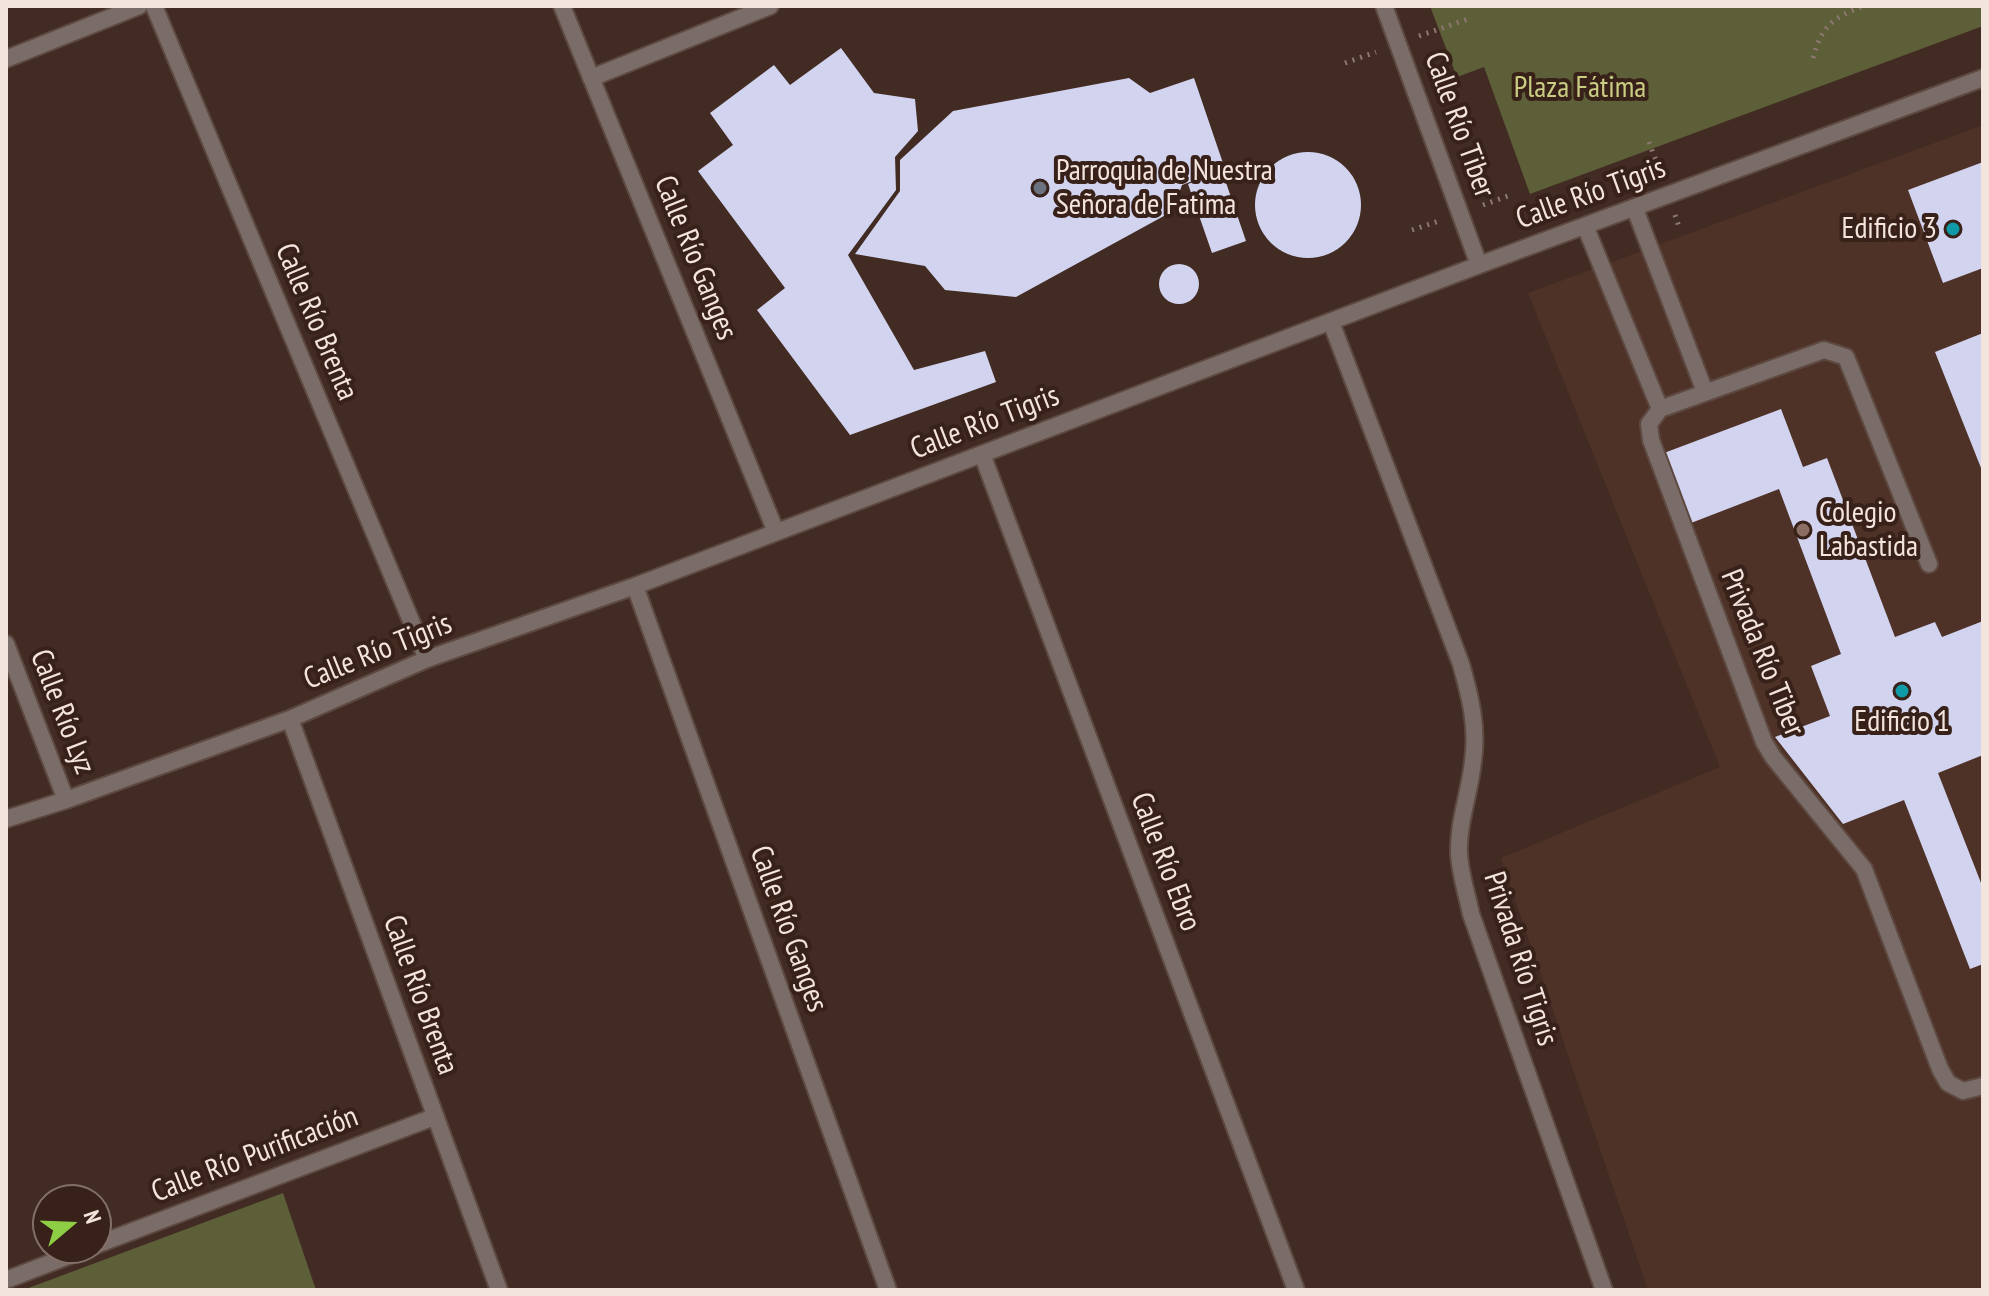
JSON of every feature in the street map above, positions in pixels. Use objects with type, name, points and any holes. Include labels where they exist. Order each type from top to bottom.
[{"type":"street","points":[[6,59],[139,6]]},
{"type":"street","name":"Calle Río Brenta","points":[[154,6],[427,659]]},
{"type":"street","name":"Calle Río Ganges","points":[[562,6],[776,532]]},
{"type":"street","points":[[591,78],[770,6]]},
{"type":"street","name":"Calle Río Tiber","points":[[1384,6],[1479,265]]},
{"type":"street","name":"Calle Río Tigris","points":[[6,819],[290,719],[427,659],[635,586],[1479,265],[1586,228],[1983,78]]},
{"type":"street","points":[[1635,209],[1705,392]]},
{"type":"street","points":[[1586,228],[1660,409],[1824,350],[1846,357],[1929,564]]},
{"type":"street","name":"Privada Río Tigris","points":[[1331,322],[1464,676],[1475,730],[1473,762],[1460,827],[1459,855],[1471,914],[1604,1290]]},
{"type":"street","name":"Privada Río Tiber","points":[[1660,409],[1649,424],[1651,440],[1764,742],[1864,869],[1948,1083],[1963,1091],[1983,1086]]},
{"type":"street","name":"Calle Río Ebro","points":[[982,454],[1296,1290]]},
{"type":"street","name":"Calle Río Ganges","points":[[635,586],[888,1290]]},
{"type":"street","name":"Calle Río Lyz","points":[[6,644],[66,800]]},
{"type":"street","name":"Calle Río Brenta","points":[[290,719],[499,1290]]},
{"type":"street","name":"Calle Río Purificación","points":[[112,1239],[434,1117]]},
{"type":"street","points":[[6,1280],[48,1264]]},
{"type":"path","points":[[1813,58],[1819,37],[1830,22],[1863,6]]},
{"type":"shaded area","name":"Colegio Labastida","points":[[1983,125],[1983,1290],[1648,1290],[1501,858],[1720,767],[1528,293]]},
{"type":"green space","name":"Plaza Fátima","points":[[1430,6],[1983,6],[1983,26],[1530,194],[1484,67],[1457,77]]},
{"type":"green space","points":[[283,1193],[316,1290],[23,1290],[93,1264],[112,1264],[112,1257]]},
{"type":"building","points":[[841,48],[874,93],[915,99],[918,131],[895,157],[896,190],[848,255],[914,370],[985,351],[996,382],[850,435],[757,310],[785,288],[698,171],[733,145],[710,113],[774,65],[790,85]]},
{"type":"building","name":"Parroquia de Nuestra Señora de Fatima","points":[[1129,78],[1150,93],[1194,78],[1225,169],[1182,185],[1173,211],[1016,297],[945,290],[925,266],[855,254],[900,191],[900,160],[953,111]]},
{"type":"building","points":[[1308,152],[1328,156],[1345,168],[1357,185],[1361,205],[1357,225],[1345,242],[1328,254],[1308,258],[1288,254],[1271,242],[1259,225],[1255,205],[1259,185],[1271,168],[1288,156]]},
{"type":"building","name":"Edificio 3","points":[[1983,162],[1983,268],[1943,283],[1908,190]]},
{"type":"building","points":[[1222,171],[1246,241],[1212,253],[1188,184]]},
{"type":"building","points":[[1179,264],[1193,270],[1199,284],[1193,298],[1179,304],[1165,298],[1159,284],[1165,270]]},
{"type":"building","points":[[1983,333],[1983,473],[1935,352]]},
{"type":"building","name":"Edificio 1","points":[[1781,409],[1803,467],[1827,458],[1895,637],[1935,622],[1942,637],[1983,621],[1983,755],[1938,773],[1983,888],[1983,964],[1970,969],[1904,800],[1843,824],[1775,737],[1830,716],[1811,666],[1841,654],[1779,489],[1691,523],[1664,453]]},
{"type":"place","name":"Parroquia de Nuestra Señora de Fatima","points":[[1040,188]]},
{"type":"place","name":"Edificio 3","points":[[1953,229]]},
{"type":"place","name":"Colegio Labastida","points":[[1803,530]]},
{"type":"place","name":"Edificio 1","points":[[1902,691]]}]
